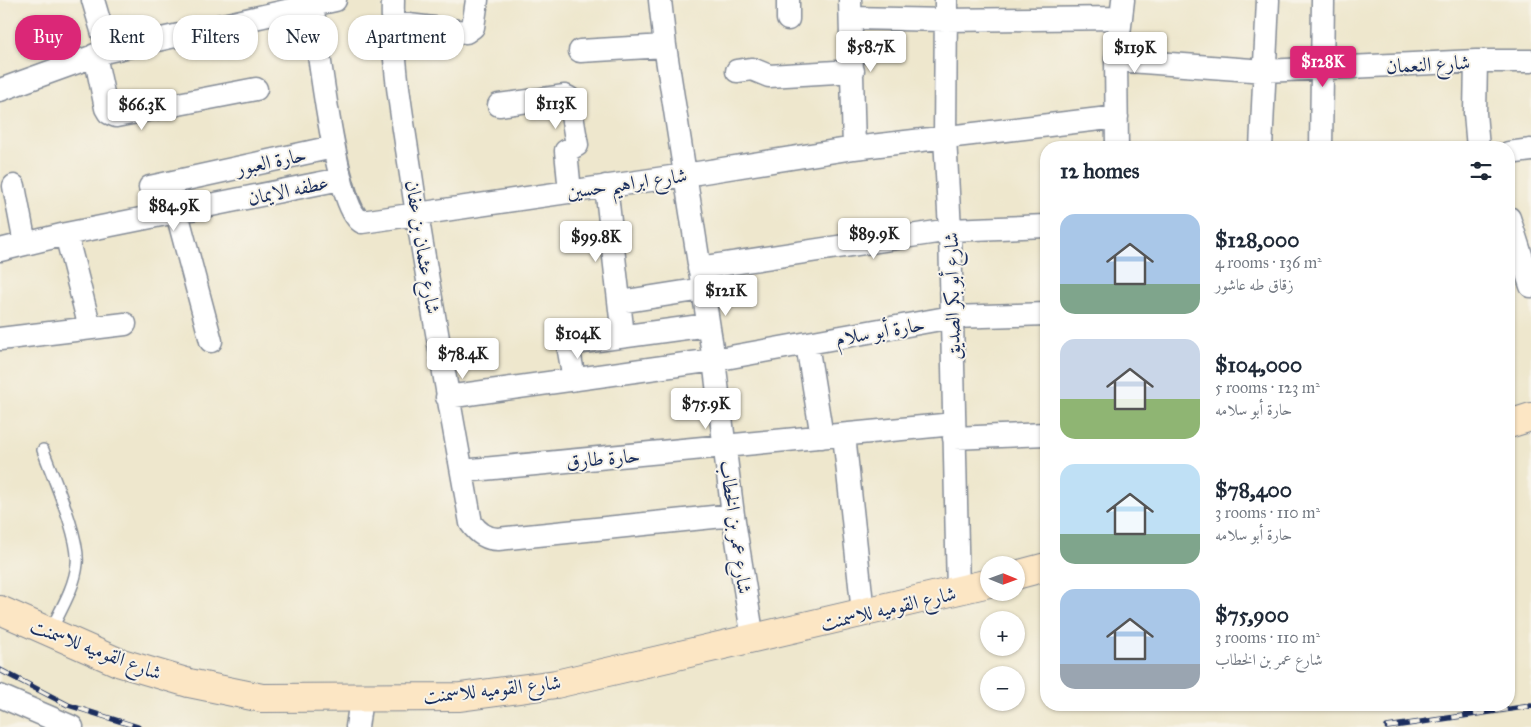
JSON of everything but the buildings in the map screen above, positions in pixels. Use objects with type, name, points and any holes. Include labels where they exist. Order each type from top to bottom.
[{"type":"main road","points":[[1515,422],[1531,417]]},
{"type":"main road","points":[[1025,573],[1040,569]]},
{"type":"main road","name":"شارع القوميه للاسمنت","points":[[0,610],[118,662],[189,683],[262,698],[460,697],[556,684],[980,586]]},
{"type":"street","points":[[93,0],[96,15]]},
{"type":"street","points":[[163,39],[335,0]]},
{"type":"street","name":"شارع عثمان بن عفان","points":[[392,15],[393,0]]},
{"type":"street","points":[[464,32],[474,27],[477,0]]},
{"type":"street","name":"شارع عمر بن الخطاب","points":[[660,0],[665,46],[714,360],[732,515],[753,639]]},
{"type":"street","points":[[1261,141],[1268,0]]},
{"type":"street","points":[[1322,141],[1323,0]]},
{"type":"street","name":"شارع ابراهيم حسين","points":[[312,4],[333,147],[341,179],[354,216],[359,221],[685,176],[854,148],[1117,117]]},
{"type":"street","points":[[854,148],[851,9],[1122,9],[1116,60],[1117,141]]},
{"type":"street","name":"شارع أبو بكر الصديق","points":[[946,10],[945,138],[950,230],[958,592]]},
{"type":"street","points":[[580,51],[665,46]]},
{"type":"street","points":[[0,90],[91,57]]},
{"type":"street","points":[[103,60],[106,108],[109,113],[116,116],[256,90]]},
{"type":"street","name":"شارع عثمان بن عفان","points":[[394,60],[447,397],[472,523],[476,530],[492,539],[732,515]]},
{"type":"street","name":"شارع النعمان","points":[[1116,60],[1265,71],[1476,61],[1531,61]]},
{"type":"street","points":[[1476,61],[1475,113],[1477,141]]},
{"type":"street","points":[[737,71],[752,69],[770,76],[852,71]]},
{"type":"street","points":[[499,104],[565,96],[569,98],[577,145],[566,151],[570,192]]},
{"type":"street","name":"حارة العبور","points":[[150,187],[333,147]]},
{"type":"street","points":[[1515,152],[1531,150]]},
{"type":"street","name":"عطفه الايمان","points":[[0,250],[66,234],[341,179]]},
{"type":"street","points":[[14,186],[25,244]]},
{"type":"street","points":[[606,186],[623,336]]},
{"type":"street","points":[[177,213],[211,340]]},
{"type":"street","points":[[620,302],[701,278],[950,230],[1040,226]]},
{"type":"street","points":[[66,234],[90,328]]},
{"type":"street","points":[[1515,234],[1530,275]]},
{"type":"street","name":"حارة أبو سلام","points":[[447,397],[714,360],[952,317],[1040,314]]},
{"type":"street","points":[[1,336],[125,324]]},
{"type":"street","points":[[574,379],[568,351],[570,346],[623,336],[708,325]]},
{"type":"street","points":[[807,344],[822,437]]},
{"type":"street","name":"حارة طارق","points":[[462,471],[844,435],[954,431],[1040,434]]},
{"type":"street","points":[[844,435],[863,613]]},
{"type":"street","points":[[0,696],[72,727]]},
{"type":"street","points":[[357,727],[361,699]]},
{"type":"lane","points":[[43,450],[73,534],[78,563],[75,578],[50,633]]},
{"type":"railway","points":[[0,670],[68,705],[138,727]]},
{"type":"railway","points":[[1515,708],[1531,706]]},
{"type":"railway","points":[[1387,727],[1497,711]]}]
